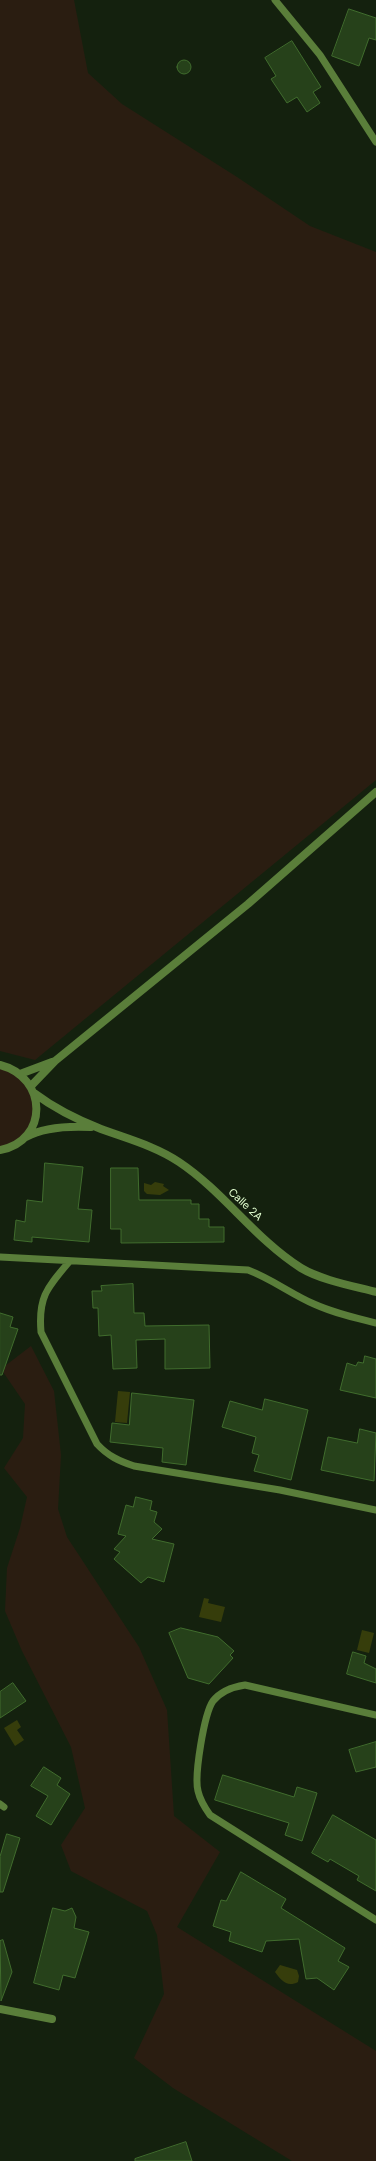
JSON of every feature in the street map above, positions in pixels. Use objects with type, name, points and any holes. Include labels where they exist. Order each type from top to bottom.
[{"type":"street","points":[[0,1150],[14,1146],[24,1138],[31,1129],[36,1117],[37,1105],[33,1089],[55,1061],[248,904],[376,792]]},
{"type":"street","points":[[0,1065],[10,1068],[20,1074],[55,1061]]},
{"type":"street","name":"Calle 2A","points":[[20,1074],[33,1089],[69,1114],[100,1128],[153,1147],[179,1163],[210,1187],[271,1244],[302,1268],[334,1280],[376,1292]]},
{"type":"street","name":"Calle 2A","points":[[24,1138],[46,1131],[78,1126],[100,1128]]},
{"type":"street","points":[[0,2009],[52,2019]]},
{"type":"lane","points":[[276,0],[320,55],[376,142]]},
{"type":"lane","points":[[0,1257],[69,1262],[248,1270],[267,1277],[312,1304],[336,1313],[376,1323]]},
{"type":"lane","points":[[69,1262],[42,1298],[39,1314],[41,1332],[97,1444],[104,1452],[116,1460],[134,1466],[272,1488],[376,1510]]},
{"type":"lane","points":[[376,1715],[245,1685],[234,1686],[222,1692],[213,1702],[206,1716],[197,1775],[197,1790],[202,1804],[210,1815],[376,1920]]},
{"type":"shaded area","points":[[0,0],[74,0],[88,73],[122,104],[237,177],[310,226],[376,252],[376,780],[35,1060],[0,1051]]},
{"type":"shaded area","points":[[0,1065],[20,1074],[37,1105],[24,1138],[0,1150]]},
{"type":"shaded area","points":[[155,1182],[164,1184],[163,1186],[169,1190],[160,1195],[147,1194],[144,1191],[144,1183],[151,1185]]},
{"type":"shaded area","points":[[31,1346],[54,1391],[61,1455],[58,1509],[67,1537],[139,1647],[167,1710],[174,1816],[220,1852],[177,1927],[376,2051],[376,2161],[292,2161],[173,2088],[134,2058],[164,1994],[157,1935],[147,1911],[71,1871],[61,1845],[85,1808],[71,1747],[22,1651],[5,1611],[7,1568],[20,1528],[27,1497],[4,1468],[23,1438],[25,1404],[1,1369]]},
{"type":"shaded area","points":[[118,1391],[130,1392],[127,1423],[115,1422]]},
{"type":"shaded area","points":[[204,1598],[209,1599],[208,1603],[225,1607],[221,1622],[199,1617]]},
{"type":"shaded area","points":[[362,1630],[374,1633],[369,1653],[357,1650]]},
{"type":"shaded area","points":[[17,1720],[21,1727],[17,1730],[24,1740],[15,1746],[4,1728]]},
{"type":"shaded area","points":[[280,1965],[297,1970],[299,1976],[298,1982],[294,1984],[287,1984],[282,1980],[275,1972]]},
{"type":"building","points":[[349,9],[376,18],[376,40],[369,38],[359,66],[332,56]]},
{"type":"building","points":[[292,41],[321,87],[313,92],[320,103],[307,112],[297,97],[287,103],[271,79],[276,76],[265,58]]},
{"type":"building","points":[[184,60],[189,62],[191,67],[189,72],[184,74],[179,72],[177,67],[179,62]]},
{"type":"building","points":[[45,1163],[83,1167],[78,1209],[92,1210],[89,1242],[32,1237],[32,1242],[14,1240],[16,1220],[25,1222],[27,1200],[42,1202]]},
{"type":"building","points":[[111,1168],[138,1168],[139,1200],[191,1200],[191,1204],[199,1204],[199,1219],[209,1219],[209,1227],[224,1227],[224,1242],[121,1243],[121,1229],[111,1229]]},
{"type":"building","points":[[133,1284],[134,1313],[144,1313],[145,1326],[209,1325],[210,1368],[165,1369],[165,1339],[136,1340],[137,1368],[113,1369],[111,1335],[99,1336],[98,1308],[93,1308],[92,1291],[102,1291],[101,1286]]},
{"type":"building","points":[[0,1313],[13,1317],[10,1327],[18,1329],[2,1375],[0,1375]]},
{"type":"building","points":[[365,1356],[376,1359],[376,1398],[340,1390],[347,1363],[356,1366],[358,1362],[363,1363]]},
{"type":"building","points":[[132,1393],[194,1400],[186,1465],[162,1462],[163,1448],[110,1442],[112,1423],[129,1425]]},
{"type":"building","points":[[265,1399],[308,1410],[291,1480],[254,1471],[259,1455],[252,1453],[256,1437],[222,1427],[230,1401],[262,1410]]},
{"type":"building","points":[[360,1429],[376,1433],[374,1481],[321,1470],[328,1437],[357,1443]]},
{"type":"building","points":[[136,1497],[152,1501],[150,1510],[157,1512],[154,1522],[162,1529],[152,1539],[174,1544],[164,1582],[148,1577],[141,1583],[114,1559],[120,1552],[114,1549],[126,1536],[118,1534],[126,1505],[133,1507]]},
{"type":"building","points":[[181,1628],[218,1637],[234,1651],[230,1655],[233,1658],[209,1684],[188,1678],[169,1633]]},
{"type":"building","points":[[353,1652],[366,1656],[364,1663],[376,1669],[376,1683],[347,1674]]},
{"type":"building","points":[[13,1683],[26,1701],[0,1718],[0,1692]]},
{"type":"building","points":[[376,1742],[376,1767],[356,1772],[349,1750]]},
{"type":"building","points":[[44,1767],[61,1778],[57,1785],[70,1794],[51,1825],[36,1816],[48,1796],[31,1786]]},
{"type":"building","points":[[223,1775],[294,1797],[297,1787],[317,1793],[302,1841],[285,1835],[289,1823],[215,1800]]},
{"type":"building","points":[[333,1815],[376,1840],[376,1891],[357,1880],[359,1876],[330,1859],[328,1862],[312,1853]]},
{"type":"building","points":[[7,1834],[20,1838],[3,1892],[0,1892],[0,1857]]},
{"type":"building","points":[[241,1872],[286,1899],[281,1908],[345,1948],[338,1961],[349,1967],[334,1990],[317,1978],[306,1979],[299,1939],[266,1941],[262,1952],[229,1941],[231,1932],[213,1926],[221,1900],[226,1901]]},
{"type":"building","points":[[53,1908],[65,1911],[72,1908],[76,1917],[74,1928],[89,1932],[75,1978],[63,1975],[59,1990],[34,1983]]},
{"type":"building","points":[[3,1940],[12,1972],[1,2001],[0,1941]]},
{"type":"building","points":[[186,2142],[192,2161],[135,2161],[135,2159]]}]
